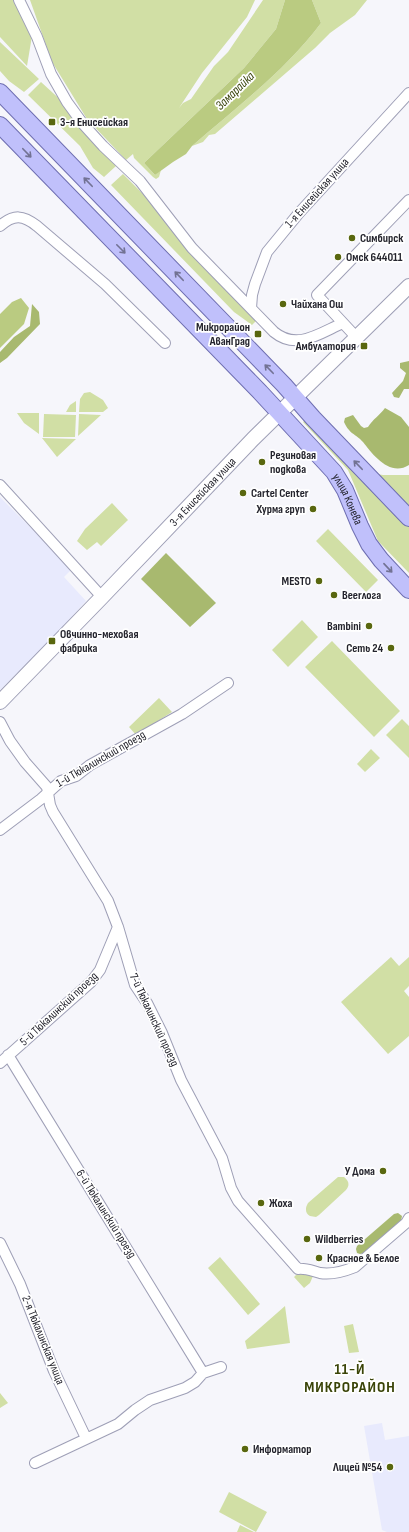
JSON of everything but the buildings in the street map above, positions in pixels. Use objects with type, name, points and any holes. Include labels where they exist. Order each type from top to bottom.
[{"type":"main road","name":"улица Конева","points":[[0,92],[296,398],[313,418],[409,518]]},
{"type":"main road","name":"улица Конева","points":[[0,125],[280,413],[334,472],[345,490],[369,544],[381,560],[409,590]]},
{"type":"street","points":[[19,0],[34,31],[51,74],[67,102],[83,124],[103,146],[140,181],[192,248],[274,332],[281,338],[291,341],[309,339],[343,323]]},
{"type":"street","name":"1-я Енисейская улица","points":[[251,308],[252,295],[267,252],[299,213],[409,92]]},
{"type":"street","points":[[357,338],[317,295],[409,200]]},
{"type":"street","points":[[0,226],[11,218],[26,218],[105,284],[165,343]]},
{"type":"street","name":"3-я Енисейская улица","points":[[0,702],[280,413],[409,286]]},
{"type":"street","points":[[0,485],[102,597]]},
{"type":"street","name":"1-й Тюкалинский проезд","points":[[0,830],[61,781],[76,776],[90,765],[182,714],[228,683]]},
{"type":"street","name":"7-й Тюкалинский проезд","points":[[0,722],[10,741],[25,762],[44,782],[53,812],[108,901],[118,927],[135,985],[147,1003],[162,1033],[181,1080],[222,1158],[234,1196],[298,1269],[308,1269],[321,1273],[348,1270],[355,1267],[406,1223],[409,1218]]},
{"type":"street","name":"5-й Тюкалинский проезд","points":[[0,1063],[91,982],[103,964],[118,927]]},
{"type":"street","name":"6-й Тюкалинский проезд","points":[[8,1055],[203,1373]]},
{"type":"street","name":"2-я Тюкалинская улица","points":[[0,1243],[20,1284],[54,1371],[86,1438]]},
{"type":"street","points":[[35,1463],[118,1424],[150,1400],[191,1385],[203,1373],[221,1367]]},
{"type":"shaded area","points":[[0,0],[13,0],[32,36],[27,66],[0,37]]},
{"type":"shaded area","points":[[30,0],[255,0],[247,17],[202,73],[179,108],[183,103],[191,99],[214,66],[228,52],[263,0],[285,0],[276,29],[244,68],[144,163],[155,175],[161,170],[159,177],[156,179],[134,158],[133,154],[126,160],[87,119],[52,62]]},
{"type":"shaded area","points":[[312,0],[367,0],[355,15],[330,33],[315,48],[215,134],[209,135],[203,142],[192,146],[276,73],[321,23]]},
{"type":"shaded area","points":[[0,42],[39,79],[24,92],[9,81],[0,71]]},
{"type":"shaded area","points":[[41,82],[65,104],[84,133],[116,166],[104,177],[93,168],[80,146],[28,95]]},
{"type":"shaded area","points":[[123,174],[146,197],[257,320],[252,325],[234,312],[111,185]]},
{"type":"shaded area","points":[[32,304],[39,312],[40,324],[7,358],[0,363],[0,352],[14,337],[30,326]]},
{"type":"shaded area","points":[[409,361],[409,389],[404,389],[399,398],[394,397],[392,393],[403,381],[406,373],[400,368],[400,363]]},
{"type":"shaded area","points":[[90,392],[103,400],[108,408],[103,412],[79,412],[80,399],[84,393]]},
{"type":"shaded area","points":[[76,401],[76,412],[66,412],[70,405]]},
{"type":"shaded area","points":[[385,408],[401,417],[409,427],[409,465],[402,468],[395,468],[383,463],[360,439],[351,432],[344,422],[345,418],[353,415],[361,426],[364,428],[368,427]]},
{"type":"shaded area","points":[[17,413],[39,413],[39,434],[24,423]]},
{"type":"shaded area","points":[[44,414],[76,415],[75,437],[43,437]]},
{"type":"shaded area","points":[[79,414],[101,415],[78,436]]},
{"type":"shaded area","points":[[306,419],[409,525],[409,573],[378,541],[348,470],[303,422]]},
{"type":"shaded area","points":[[42,438],[76,439],[57,457]]},
{"type":"shaded area","points":[[377,474],[409,475],[409,507]]},
{"type":"shaded area","points":[[0,497],[72,569],[64,577],[86,601],[55,635],[0,690]]},
{"type":"shaded area","points":[[112,503],[128,520],[101,546],[97,542],[87,550],[77,541],[85,529]]},
{"type":"shaded area","points":[[328,529],[378,580],[366,592],[316,541]]},
{"type":"shaded area","points":[[166,553],[216,603],[190,627],[141,579]]},
{"type":"shaded area","points":[[302,620],[318,637],[288,667],[272,650]]},
{"type":"shaded area","points":[[332,641],[400,711],[374,737],[305,667]]},
{"type":"shaded area","points":[[159,698],[172,712],[136,735],[129,727]]},
{"type":"shaded area","points":[[402,719],[409,726],[409,758],[386,735]]},
{"type":"shaded area","points":[[371,749],[380,758],[365,772],[357,764]]},
{"type":"shaded area","points":[[391,957],[399,966],[409,957],[409,986],[404,991],[409,997],[409,1036],[388,1054],[341,1002]]},
{"type":"shaded area","points":[[338,1177],[344,1177],[347,1180],[348,1185],[346,1190],[316,1217],[308,1215],[306,1207],[308,1203]]},
{"type":"shaded area","points":[[398,1213],[402,1216],[401,1221],[364,1253],[357,1253],[357,1246],[394,1214]]},
{"type":"shaded area","points":[[220,1257],[260,1304],[248,1315],[208,1268]]},
{"type":"shaded area","points":[[300,1271],[313,1276],[310,1283],[304,1288],[294,1277]]},
{"type":"shaded area","points":[[285,1306],[290,1343],[247,1349],[245,1341]]},
{"type":"shaded area","points":[[353,1324],[359,1352],[349,1353],[344,1326]]},
{"type":"shaded area","points":[[0,1393],[8,1403],[0,1408]]},
{"type":"shaded area","name":"Лицей №54","points":[[382,1423],[385,1440],[409,1436],[409,1532],[387,1532],[382,1530],[364,1426]]},
{"type":"shaded area","points":[[229,1492],[267,1512],[256,1532],[219,1512]]},
{"type":"shaded area","points":[[240,1525],[254,1532],[237,1532]]},
{"type":"water","name":"Замарайка","points":[[285,0],[312,0],[321,23],[292,57],[260,88],[192,146],[186,154],[155,175],[144,163],[244,68],[276,29]]},
{"type":"water","points":[[21,298],[29,308],[24,324],[0,348],[0,314],[12,302]]},
{"type":"place","name":"3-я Енисейская","points":[[52,122]]},
{"type":"place","name":"Симбирск","points":[[352,238]]},
{"type":"place","name":"Омск 644011","points":[[338,257]]},
{"type":"place","name":"Чайхана Ош","points":[[283,304]]},
{"type":"place","name":"Микрорайон АванГрад","points":[[258,334]]},
{"type":"place","name":"Амбулатория","points":[[364,346]]},
{"type":"place","name":"Резиновая подкова","points":[[262,462]]},
{"type":"place","name":"Cartel Center","points":[[243,493]]},
{"type":"place","name":"Хурма груп","points":[[313,509]]},
{"type":"place","name":"MESTO","points":[[319,581]]},
{"type":"place","name":"Beerлога","points":[[334,595]]},
{"type":"place","name":"Bambini","points":[[369,626]]},
{"type":"place","name":"Овчинно-меховая фабрика","points":[[52,641]]},
{"type":"place","name":"Сеть 24","points":[[391,648]]},
{"type":"place","name":"У Дома","points":[[383,1171]]},
{"type":"place","name":"Жоха","points":[[261,1203]]},
{"type":"place","name":"Wildberries","points":[[307,1239]]},
{"type":"place","name":"Красное & Белое","points":[[319,1258]]},
{"type":"place","name":"Информатор","points":[[245,1449]]},
{"type":"place","name":"Лицей №54","points":[[390,1467]]},
{"type":"district","name":"11-Й МИКРОРАЙОН","points":[[350,1378]]}]
